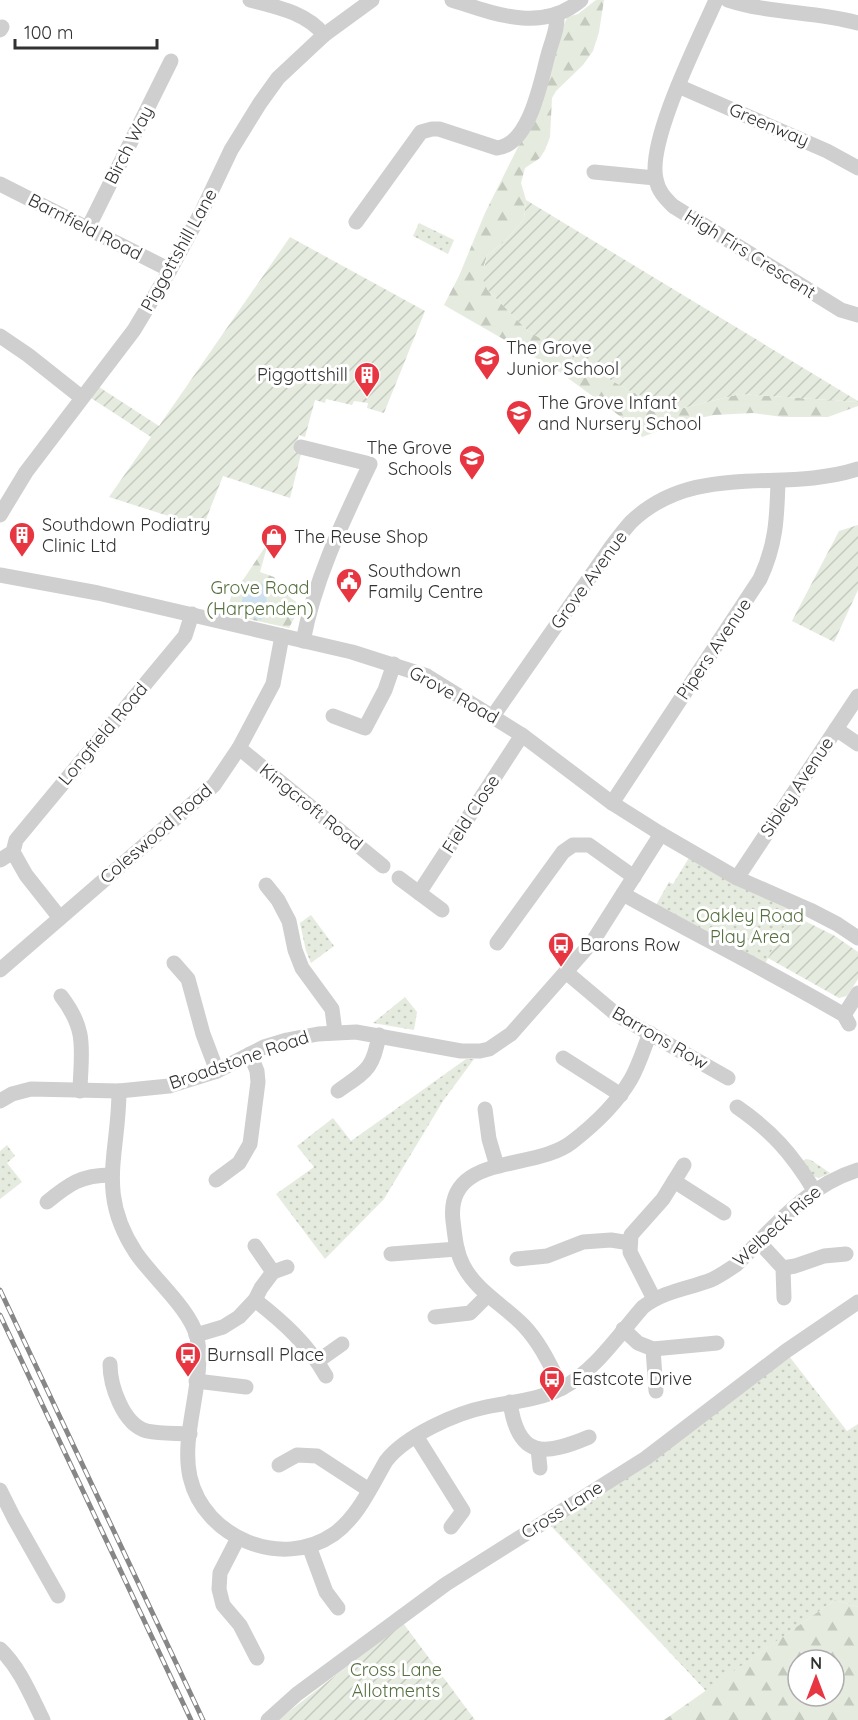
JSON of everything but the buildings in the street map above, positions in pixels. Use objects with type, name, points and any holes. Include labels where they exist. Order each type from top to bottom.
[{"type":"street","name":"Piggottshill Lane","points":[[0,515],[26,472],[134,330],[202,211],[231,150],[278,78],[324,35],[372,0]]},
{"type":"street","points":[[452,0],[519,19],[544,18],[557,14],[581,0]]},
{"type":"street","points":[[594,172],[655,178],[655,154],[678,86],[716,0]]},
{"type":"street","points":[[728,0],[761,9],[823,16],[858,23]]},
{"type":"street","points":[[260,1],[316,24],[324,35]]},
{"type":"street","points":[[356,222],[421,132],[439,129],[497,148],[504,148],[513,142],[528,117],[541,84],[558,25],[557,14]]},
{"type":"street","name":"Birch Way","points":[[88,228],[171,61]]},
{"type":"street","name":"Greenway","points":[[678,86],[827,151],[858,168]]},
{"type":"street","name":"High Firs Crescent","points":[[655,178],[660,192],[673,206],[841,310],[858,315]]},
{"type":"street","name":"Barnfield Road","points":[[0,184],[170,270]]},
{"type":"street","points":[[0,336],[81,397]]},
{"type":"street","points":[[301,447],[370,464],[327,560],[309,610],[303,641]]},
{"type":"street","name":"Grove Avenue","points":[[493,716],[611,547],[631,523],[664,499],[695,487],[735,482],[830,477],[858,469]]},
{"type":"street","name":"Pipers Avenue","points":[[612,803],[760,579],[768,562],[777,526],[778,481]]},
{"type":"street","name":"Grove Road","points":[[0,575],[98,593],[192,614],[394,664],[428,676],[522,735],[612,803],[661,834],[737,878],[828,920],[858,938]]},
{"type":"street","name":"Longfield Road","points":[[60,918],[26,875],[6,856],[16,840],[185,636],[192,614]]},
{"type":"street","name":"Coleswood Road","points":[[0,970],[214,784],[238,748],[273,684],[282,636]]},
{"type":"street","points":[[333,716],[365,728],[385,690],[394,664]]},
{"type":"street","name":"Sibley Avenue","points":[[737,878],[858,696]]},
{"type":"street","points":[[836,729],[858,744]]},
{"type":"street","name":"Field Close","points":[[419,893],[522,735]]},
{"type":"street","name":"Kingcroft Road","points":[[238,748],[384,867]]},
{"type":"street","name":"Broadstone Road","points":[[0,1101],[12,1094],[31,1089],[119,1091],[169,1086],[217,1071],[249,1054],[287,1040],[335,1032],[379,1035],[461,1051],[489,1049],[511,1034],[593,941],[661,834]]},
{"type":"street","points":[[497,943],[563,852],[573,845],[589,845],[634,877]]},
{"type":"street","points":[[399,878],[442,910]]},
{"type":"street","points":[[266,885],[284,909],[302,968],[332,1010],[335,1032]]},
{"type":"street","points":[[623,894],[781,978],[846,1019],[858,993]]},
{"type":"street","points":[[174,963],[188,979],[203,1034],[217,1071]]},
{"type":"street","name":"Barrons Row","points":[[566,972],[617,1015],[728,1078]]},
{"type":"street","points":[[61,996],[73,1012],[81,1033],[80,1091]]},
{"type":"street","points":[[562,1388],[537,1340],[473,1280],[463,1265],[457,1249],[452,1213],[455,1194],[464,1181],[483,1171],[534,1159],[572,1143],[621,1095],[631,1078],[650,1033]]},
{"type":"street","points":[[338,1091],[366,1072],[372,1064],[376,1056],[379,1035]]},
{"type":"street","points":[[216,1180],[238,1163],[250,1144],[258,1082],[249,1054]]},
{"type":"street","points":[[563,1058],[621,1095]]},
{"type":"street","points":[[119,1091],[119,1115],[111,1174],[117,1214],[137,1254],[187,1316],[196,1335],[231,1323],[239,1317],[255,1300],[261,1288],[280,1269],[255,1246]]},
{"type":"street","points":[[737,1107],[755,1119],[786,1149],[814,1190]]},
{"type":"street","points":[[484,1109],[497,1166]]},
{"type":"street","points":[[654,1299],[630,1252],[631,1235],[663,1199],[684,1165]]},
{"type":"street","name":"Welbeck Rise","points":[[196,1335],[198,1346],[190,1434],[189,1475],[197,1498],[216,1522],[238,1538],[257,1545],[281,1549],[309,1546],[325,1539],[345,1525],[393,1452],[416,1436],[472,1410],[543,1395],[562,1388],[583,1374],[643,1307],[654,1299],[718,1276],[736,1265],[801,1200],[830,1180],[858,1170]]},
{"type":"street","points":[[47,1202],[73,1182],[89,1176],[111,1174]]},
{"type":"street","points":[[674,1181],[724,1212]]},
{"type":"street","points":[[517,1259],[547,1256],[595,1240],[630,1243]]},
{"type":"street","points":[[759,1242],[783,1268],[784,1298]]},
{"type":"street","points":[[391,1254],[457,1249]]},
{"type":"street","points":[[783,1268],[824,1256],[846,1254]]},
{"type":"street","points":[[435,1317],[470,1313],[488,1295]]},
{"type":"street","points":[[255,1300],[283,1321],[318,1361],[326,1376]]},
{"type":"street","name":"Cross Lane","points":[[268,1720],[297,1694],[446,1584],[646,1458],[786,1351],[858,1302]]},
{"type":"street","points":[[624,1329],[638,1343],[653,1349],[717,1343]]},
{"type":"street","points":[[318,1361],[342,1344]]},
{"type":"street","points":[[653,1349],[656,1392]]},
{"type":"street","points":[[110,1364],[113,1389],[134,1424],[146,1431],[190,1434]]},
{"type":"street","points":[[196,1381],[246,1387]]},
{"type":"street","points":[[510,1402],[516,1432],[526,1444],[538,1449],[557,1449],[589,1437]]},
{"type":"street","points":[[416,1436],[463,1511],[451,1527]]},
{"type":"street","points":[[538,1449],[540,1468]]},
{"type":"street","points":[[279,1465],[297,1455],[317,1456],[369,1490]]},
{"type":"street","points":[[0,1490],[58,1596]]},
{"type":"street","points":[[238,1538],[220,1574],[219,1589],[223,1605],[240,1625],[257,1658]]},
{"type":"street","points":[[309,1546],[323,1586],[338,1608]]},
{"type":"street","points":[[0,1649],[18,1673],[43,1720]]},
{"type":"green space","points":[[596,0],[604,0],[599,32],[593,51],[552,98],[550,137],[540,158],[525,168],[521,183],[526,200],[524,219],[507,239],[487,256],[484,265],[487,289],[528,331],[628,390],[675,410],[740,394],[858,402],[858,406],[828,417],[783,417],[753,413],[714,415],[685,421],[642,437],[636,428],[557,370],[444,305],[459,276],[485,213],[522,139],[567,17],[578,14]]},
{"type":"green space","points":[[526,200],[858,402],[740,394],[675,410],[628,390],[528,331],[487,289],[482,277],[487,256],[507,239],[524,219]]},
{"type":"green space","points":[[419,223],[454,240],[448,254],[413,236]]},
{"type":"green space","points":[[290,237],[425,311],[384,413],[367,408],[368,403],[354,401],[352,405],[326,399],[325,403],[315,400],[305,437],[299,435],[294,452],[301,454],[290,498],[223,476],[203,527],[109,497],[151,437],[91,398],[99,387],[159,426]]},
{"type":"green space","points":[[858,525],[858,590],[834,642],[792,621],[839,531]]},
{"type":"green space","name":"Grove Road (Harpenden)","points":[[267,547],[260,572],[274,577],[289,596],[301,605],[289,628],[226,614],[235,583],[241,583]]},
{"type":"green space","name":"Oakley Road Play Area","points":[[690,856],[793,909],[765,964],[656,905],[669,882],[673,884]]},
{"type":"green space","points":[[791,914],[835,936],[858,952],[858,979],[847,996],[839,998],[768,958]]},
{"type":"green space","points":[[311,915],[334,946],[311,963],[300,923]]},
{"type":"green space","points":[[405,997],[417,1012],[414,1030],[373,1023]]},
{"type":"green space","points":[[466,1059],[474,1059],[443,1101],[384,1199],[325,1259],[276,1194],[314,1167],[297,1146],[333,1118],[351,1141]]},
{"type":"green space","points":[[7,1145],[15,1156],[7,1163],[22,1182],[0,1199],[0,1151]]},
{"type":"green space","points":[[806,1159],[830,1173],[819,1178],[812,1176],[802,1161]]},
{"type":"green space","points":[[789,1356],[847,1431],[858,1424],[858,1607],[835,1600],[706,1691],[551,1526]]},
{"type":"green space","points":[[835,1600],[858,1607],[858,1720],[664,1720]]},
{"type":"green space","name":"Cross Lane Allotments","points":[[403,1623],[475,1720],[278,1720]]},
{"type":"water","points":[[258,582],[265,585],[267,604],[281,608],[283,615],[264,615],[261,620],[241,614],[243,595]]},
{"type":"railway","points":[[0,1290],[203,1720]]},
{"type":"railway","points":[[0,1315],[191,1720]]},
{"type":"place","name":"The Grove Junior School","points":[[487,381]]},
{"type":"place","name":"Piggottshill","points":[[367,398]]},
{"type":"place","name":"The Grove Infant and Nursery School","points":[[519,436]]},
{"type":"place","name":"The Grove Schools","points":[[472,481]]},
{"type":"place","name":"Southdown Podiatry Clinic Ltd","points":[[22,558]]},
{"type":"place","name":"The Reuse Shop","points":[[274,560]]},
{"type":"place","name":"Southdown Family Centre","points":[[349,604]]},
{"type":"place","name":"Barons Row","points":[[561,968]]},
{"type":"place","name":"Burnsall Place","points":[[188,1378]]},
{"type":"place","name":"Eastcote Drive","points":[[552,1402]]}]
